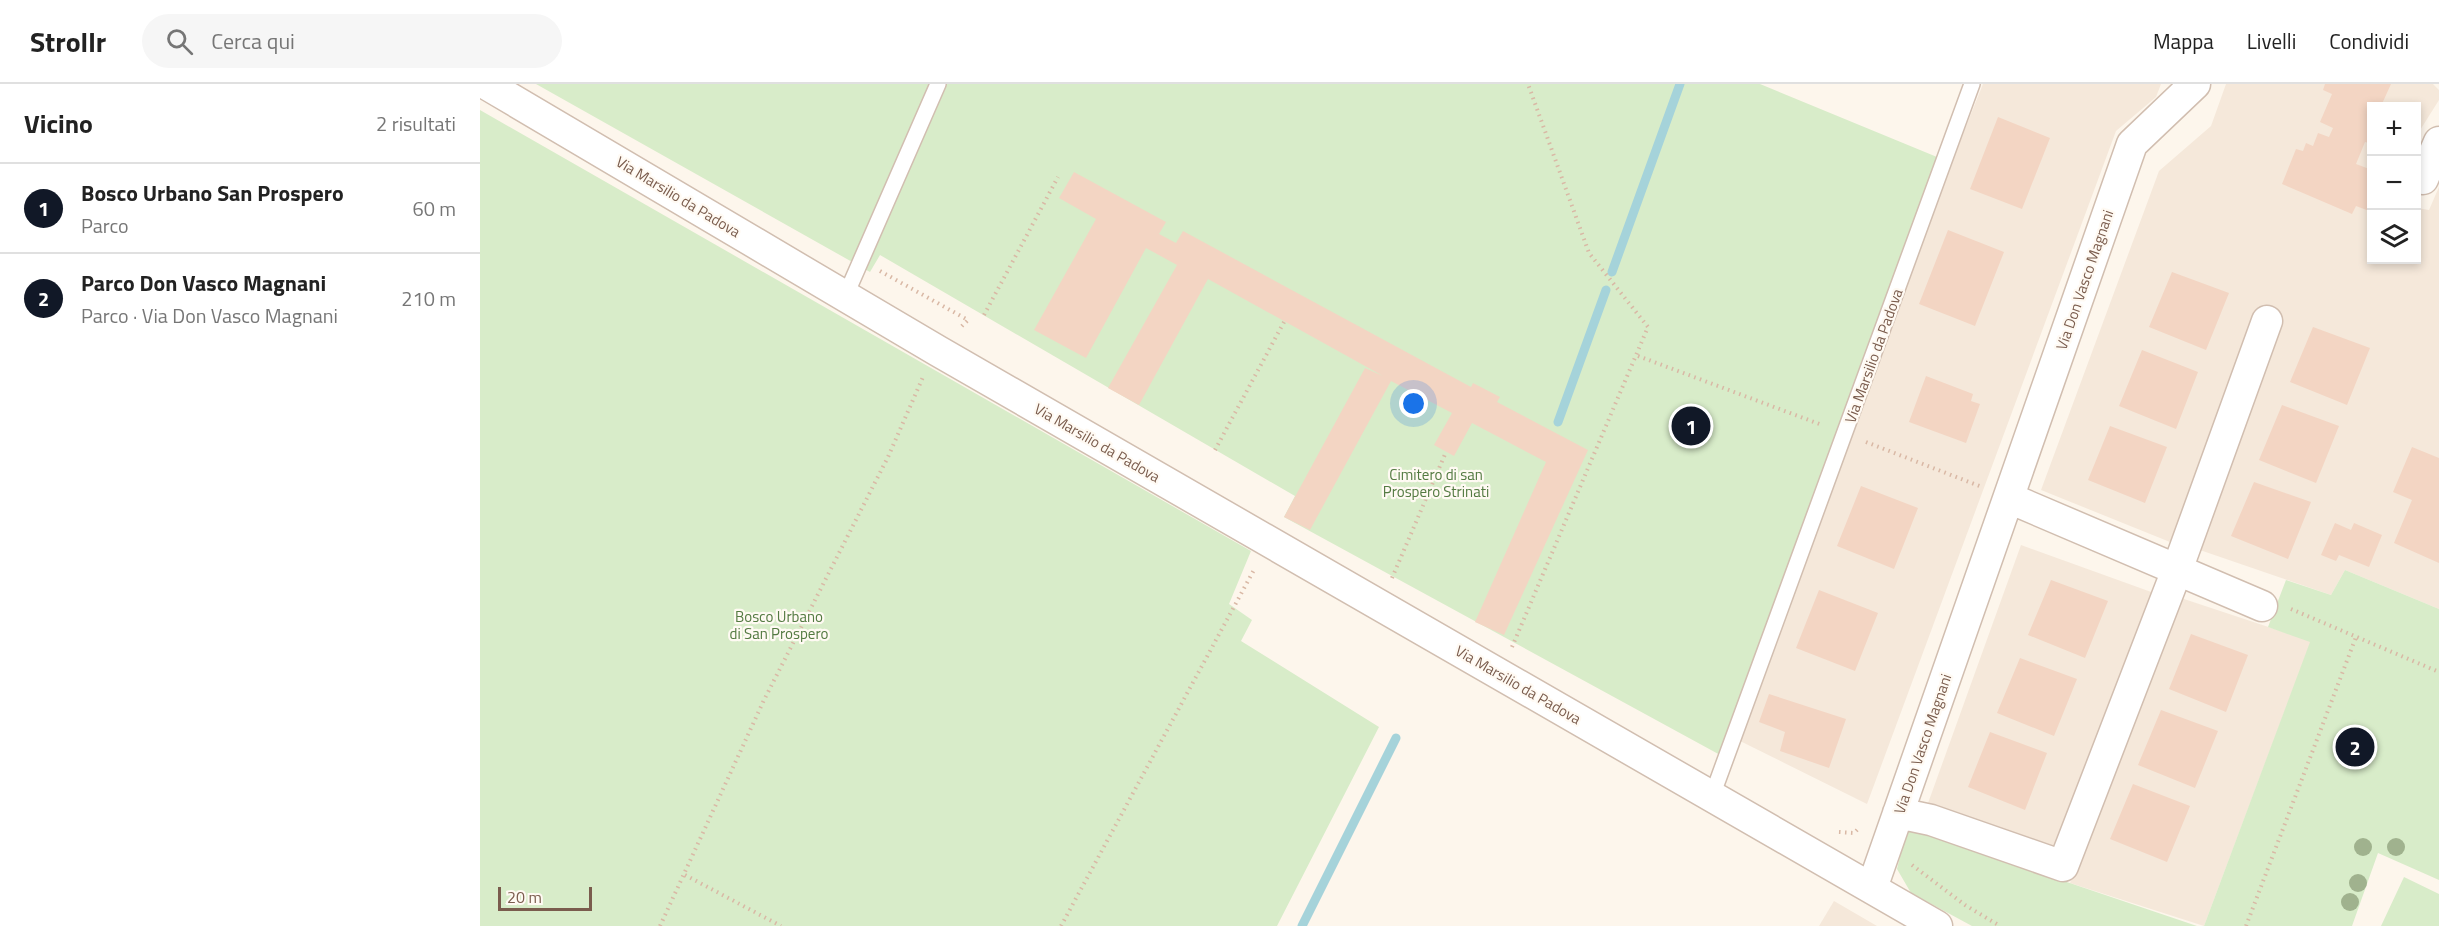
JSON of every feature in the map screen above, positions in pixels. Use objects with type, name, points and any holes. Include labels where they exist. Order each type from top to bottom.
[{"type":"street","name":"Via Marsilio da Padova","points":[[486,84],[845,297],[1936,926]]},
{"type":"street","name":"Via Don Vasco Magnani","points":[[1872,888],[2132,144],[2195,84]]},
{"type":"street","points":[[2423,179],[2439,142]]},
{"type":"street","points":[[1895,823],[1931,820],[2064,866],[2177,570],[2267,321]]},
{"type":"street","points":[[2009,498],[2262,606]]},
{"type":"lane","points":[[845,297],[938,84]]},
{"type":"lane","name":"Via Marsilio da Padova","points":[[1712,796],[1972,84]]},
{"type":"path","points":[[1512,647],[1638,356],[1648,327],[1589,253],[1528,84]]},
{"type":"path","points":[[984,315],[1058,177]]},
{"type":"path","points":[[660,926],[686,875],[764,700],[888,458],[918,386],[938,351],[968,320],[861,260]]},
{"type":"path","points":[[1215,450],[1284,322]]},
{"type":"path","points":[[1638,356],[2009,498]]},
{"type":"path","points":[[1391,582],[1446,452]]},
{"type":"path","points":[[1061,926],[1269,542]]},
{"type":"path","points":[[2262,606],[2277,603],[2439,672]]},
{"type":"path","points":[[2246,926],[2356,637]]},
{"type":"path","points":[[1895,823],[1910,864],[1965,905],[2000,926]]},
{"type":"path","points":[[686,875],[781,926]]},
{"type":"shaded area","points":[[1983,84],[2161,84],[2156,97],[2116,131],[1867,804],[1740,741],[1951,164]]},
{"type":"shaded area","points":[[2226,84],[2433,84],[2439,90],[2439,100],[2421,129],[2421,102],[2367,102],[2367,264],[2421,264],[2421,209],[2429,210],[2439,187],[2439,609],[2345,570],[2331,595],[2194,548],[2257,313],[2170,542],[2041,490],[2159,171],[2211,126]]},
{"type":"shaded area","points":[[2021,545],[2154,593],[2061,847],[2046,852],[1927,806]]},
{"type":"shaded area","points":[[2181,598],[2311,641],[2204,926],[2070,883]]},
{"type":"shaded area","points":[[1834,901],[1877,926],[1819,926]]},
{"type":"green space","name":"Cimitero di san Prospero Strinati","points":[[536,84],[1760,84],[1937,157],[1722,756],[1284,517],[1295,496],[880,255],[870,272]]},
{"type":"green space","name":"Bosco Urbano di San Prospero","points":[[480,110],[1251,551],[1229,604],[1252,620],[1241,641],[1379,727],[1277,926],[480,926]]},
{"type":"green space","points":[[2345,570],[2439,609],[2439,880],[2378,853],[2352,926],[2204,926],[2310,642],[2268,627],[2286,580],[2331,595]]},
{"type":"green space","points":[[1907,828],[2197,926],[1972,926],[1911,893],[1897,869]]},
{"type":"green space","points":[[2404,877],[2439,894],[2439,926],[2381,926]]},
{"type":"building","points":[[2325,84],[2391,84],[2383,102],[2367,102],[2367,143],[2365,142],[2356,164],[2367,168],[2367,210],[2356,206],[2352,214],[2282,184],[2296,149],[2303,151],[2306,143],[2313,146],[2318,133],[2329,137],[2333,128],[2320,122],[2332,94],[2323,90]]},
{"type":"building","points":[[1998,117],[2050,138],[2022,209],[1970,189]]},
{"type":"building","points":[[1074,172],[1166,222],[1159,234],[1176,243],[1183,231],[1471,387],[1473,383],[1500,397],[1497,402],[1588,450],[1504,635],[1475,622],[1546,462],[1472,423],[1454,456],[1434,445],[1452,413],[1391,381],[1310,530],[1284,517],[1365,368],[1383,376],[1208,279],[1139,405],[1108,388],[1177,265],[1146,248],[1086,358],[1034,330],[1096,219],[1059,198]]},
{"type":"building","points":[[1948,230],[2004,252],[1975,326],[1919,304]]},
{"type":"building","points":[[2172,272],[2229,293],[2206,350],[2149,327]]},
{"type":"building","points":[[2313,327],[2370,348],[2347,405],[2290,382]]},
{"type":"building","points":[[2142,350],[2198,372],[2176,429],[2119,406]]},
{"type":"building","points":[[1926,376],[1973,394],[1971,401],[1980,404],[1966,443],[1909,422]]},
{"type":"building","points":[[2282,405],[2339,426],[2316,483],[2259,460]]},
{"type":"building","points":[[2110,426],[2167,447],[2145,503],[2088,480]]},
{"type":"building","points":[[2412,447],[2439,458],[2439,563],[2394,543],[2412,500],[2393,492]]},
{"type":"building","points":[[2254,482],[2311,502],[2288,559],[2231,536]]},
{"type":"building","points":[[1861,486],[1918,508],[1894,569],[1837,546]]},
{"type":"building","points":[[2335,523],[2351,530],[2354,523],[2382,535],[2369,567],[2339,555],[2336,561],[2321,555]]},
{"type":"building","points":[[2051,580],[2108,601],[2085,658],[2028,635]]},
{"type":"building","points":[[1819,590],[1878,613],[1855,671],[1796,648]]},
{"type":"building","points":[[2191,634],[2248,655],[2226,712],[2169,689]]},
{"type":"building","points":[[2020,658],[2077,679],[2054,736],[1997,713]]},
{"type":"building","points":[[1769,694],[1846,719],[1829,768],[1780,751],[1785,732],[1759,722]]},
{"type":"building","points":[[2161,710],[2218,731],[2195,788],[2138,765]]},
{"type":"building","points":[[1990,732],[2047,753],[2025,810],[1968,787]]},
{"type":"building","points":[[2133,784],[2190,806],[2167,862],[2110,839]]},
{"type":"waterway","points":[[1612,272],[1680,84]]},
{"type":"waterway","points":[[1558,422],[1606,290]]},
{"type":"waterway","points":[[1302,926],[1396,738]]},
{"type":"place","name":"Bosco Urbano San Prospero","points":[[1691,426]]},
{"type":"place","name":"Parco Don Vasco Magnani","points":[[2355,747]]}]
